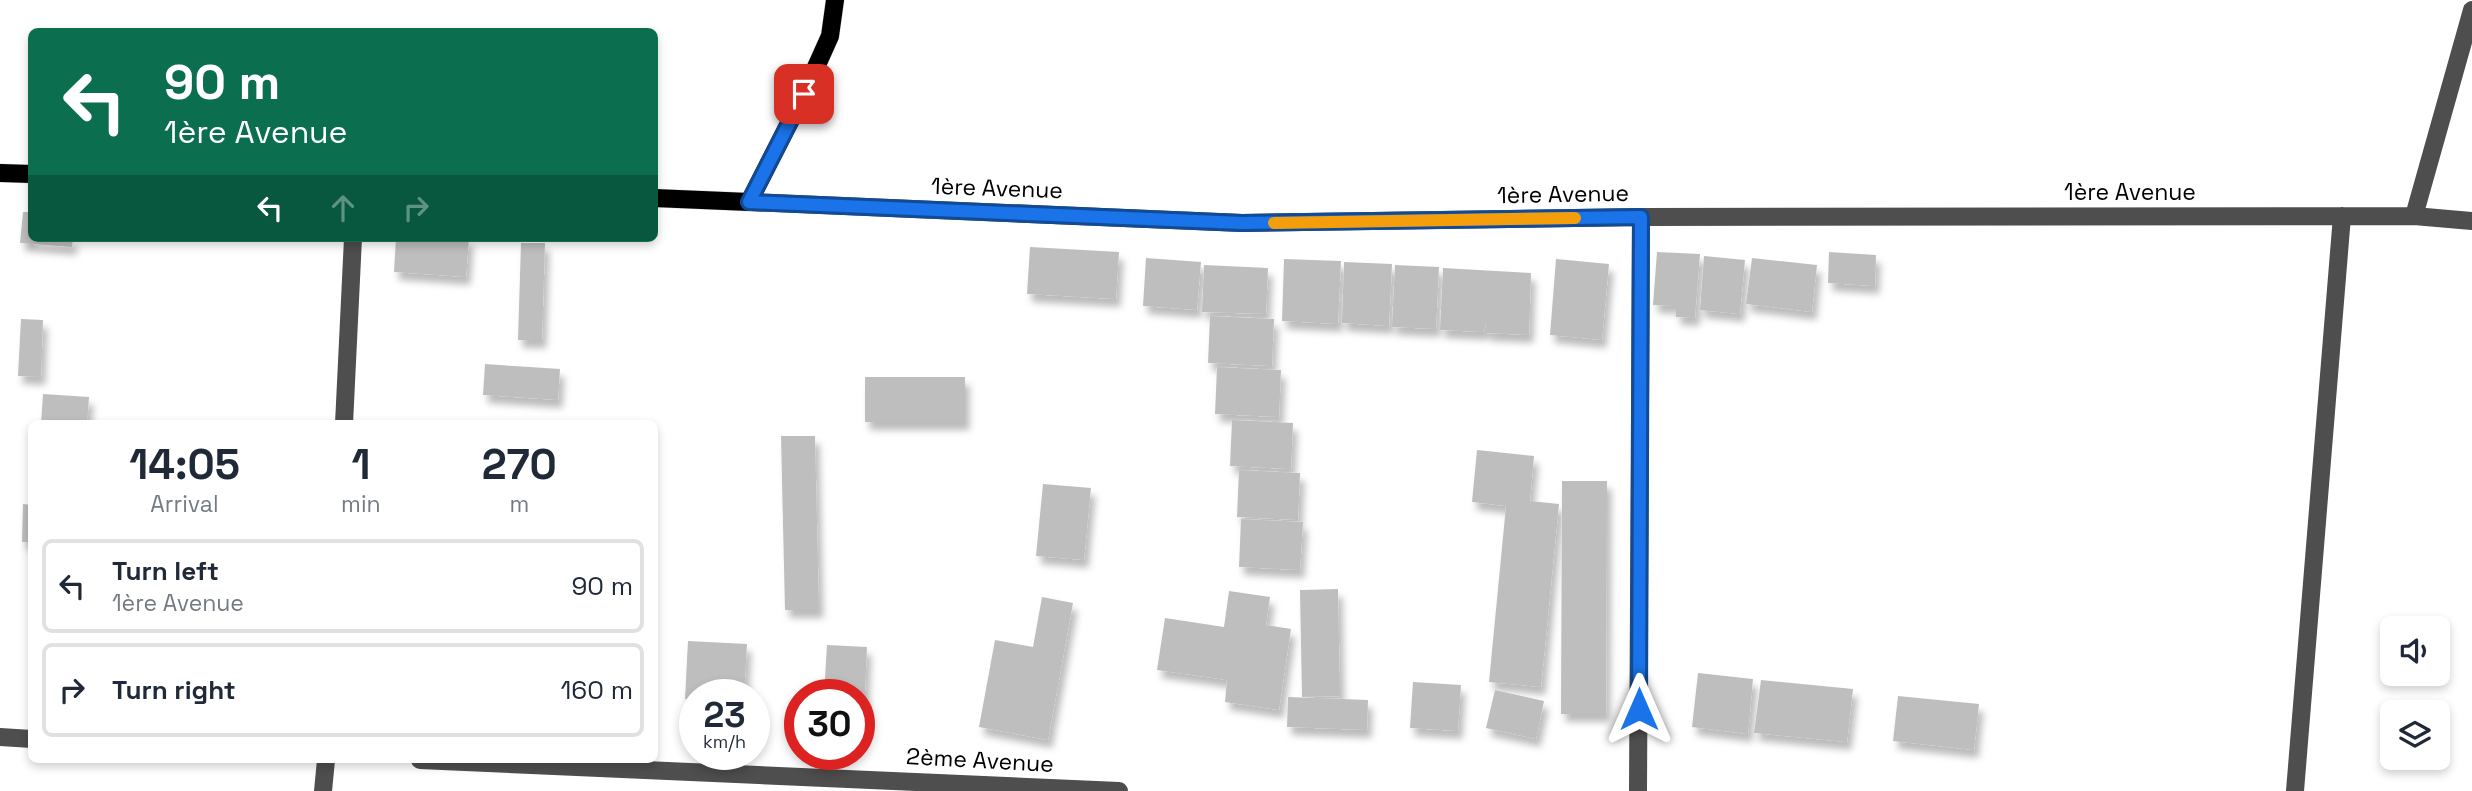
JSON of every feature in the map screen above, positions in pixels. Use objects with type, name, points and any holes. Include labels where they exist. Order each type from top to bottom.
[{"type":"main road","points":[[749,202],[830,36],[835,0]]},
{"type":"main road","points":[[0,173],[28,174]]},
{"type":"main road","name":"1ère Avenue","points":[[658,198],[749,202]]},
{"type":"street","points":[[2414,216],[2472,10]]},
{"type":"street","name":"1ère Avenue","points":[[749,202],[1242,223],[1641,217],[2414,216],[2472,221]]},
{"type":"street","points":[[2295,791],[2342,216]]},
{"type":"street","points":[[1638,791],[1641,217]]},
{"type":"street","points":[[344,420],[354,242]]},
{"type":"street","points":[[0,737],[28,739]]},
{"type":"street","points":[[323,791],[326,763]]},
{"type":"street","name":"2ème Avenue","points":[[481,763],[985,788],[1119,791]]},
{"type":"building","points":[[23,212],[28,212],[28,242],[73,242],[72,247],[20,243]]},
{"type":"building","points":[[396,242],[469,242],[466,277],[394,272]]},
{"type":"building","points":[[521,243],[545,243],[542,340],[518,340]]},
{"type":"building","points":[[1030,247],[1119,252],[1116,299],[1027,294]]},
{"type":"building","points":[[1657,252],[1700,254],[1695,318],[1676,317],[1676,306],[1653,305]]},
{"type":"building","points":[[1829,252],[1876,255],[1875,286],[1828,283]]},
{"type":"building","points":[[1704,256],[1745,260],[1740,314],[1700,310]]},
{"type":"building","points":[[1146,258],[1201,262],[1197,310],[1143,306]]},
{"type":"building","points":[[1752,258],[1817,265],[1812,312],[1746,304]]},
{"type":"building","points":[[1284,259],[1341,261],[1338,324],[1282,321]]},
{"type":"building","points":[[1556,259],[1609,264],[1602,340],[1550,335]]},
{"type":"building","points":[[1344,262],[1392,264],[1389,326],[1342,323]]},
{"type":"building","points":[[1204,265],[1268,268],[1266,314],[1202,312]]},
{"type":"building","points":[[1395,265],[1439,267],[1436,329],[1392,327]]},
{"type":"building","points":[[1443,268],[1531,273],[1529,335],[1486,333],[1486,323],[1484,332],[1440,330]]},
{"type":"building","points":[[1210,316],[1274,319],[1272,366],[1208,363]]},
{"type":"building","points":[[21,319],[43,320],[41,377],[18,376]]},
{"type":"building","points":[[485,364],[560,369],[558,400],[483,395]]},
{"type":"building","points":[[1217,367],[1281,370],[1279,417],[1215,414]]},
{"type":"building","points":[[865,377],[965,377],[965,422],[865,422]]},
{"type":"building","points":[[43,394],[89,397],[87,420],[41,420]]},
{"type":"building","points":[[1232,420],[1293,423],[1291,469],[1230,466]]},
{"type":"building","points":[[781,436],[815,436],[819,610],[785,610]]},
{"type":"building","points":[[1477,450],[1534,456],[1530,501],[1559,504],[1541,687],[1489,682],[1506,506],[1472,502]]},
{"type":"building","points":[[1239,470],[1300,473],[1298,520],[1237,517]]},
{"type":"building","points":[[1562,481],[1607,481],[1606,714],[1561,714]]},
{"type":"building","points":[[1043,484],[1091,488],[1084,560],[1036,556]]},
{"type":"building","points":[[23,504],[28,505],[28,542],[22,542]]},
{"type":"building","points":[[1241,519],[1303,522],[1300,570],[1239,567]]},
{"type":"building","points":[[1338,589],[1340,696],[1302,697],[1300,590]]},
{"type":"building","points":[[1229,591],[1270,597],[1266,625],[1291,629],[1279,710],[1225,702],[1227,680],[1157,670],[1165,618],[1224,627]]},
{"type":"building","points":[[1042,597],[1073,603],[1048,740],[979,727],[995,640],[1033,647]]},
{"type":"building","points":[[688,641],[747,644],[745,679],[686,679]]},
{"type":"building","points":[[827,645],[867,647],[866,679],[825,679]]},
{"type":"building","points":[[1698,673],[1753,679],[1748,734],[1692,727]]},
{"type":"building","points":[[1761,680],[1853,689],[1847,742],[1754,733]]},
{"type":"building","points":[[1413,682],[1461,685],[1458,731],[1410,728]]},
{"type":"building","points":[[1495,690],[1544,701],[1536,739],[1486,728]]},
{"type":"building","points":[[1898,696],[1979,704],[1974,750],[1893,741]]},
{"type":"building","points":[[1288,697],[1368,700],[1367,730],[1287,727]]},
{"type":"slow traffic","points":[[1274,223],[1575,218]]},
{"type":"route","points":[[804,94],[749,202],[1242,223],[1641,217],[1639,709]]}]
